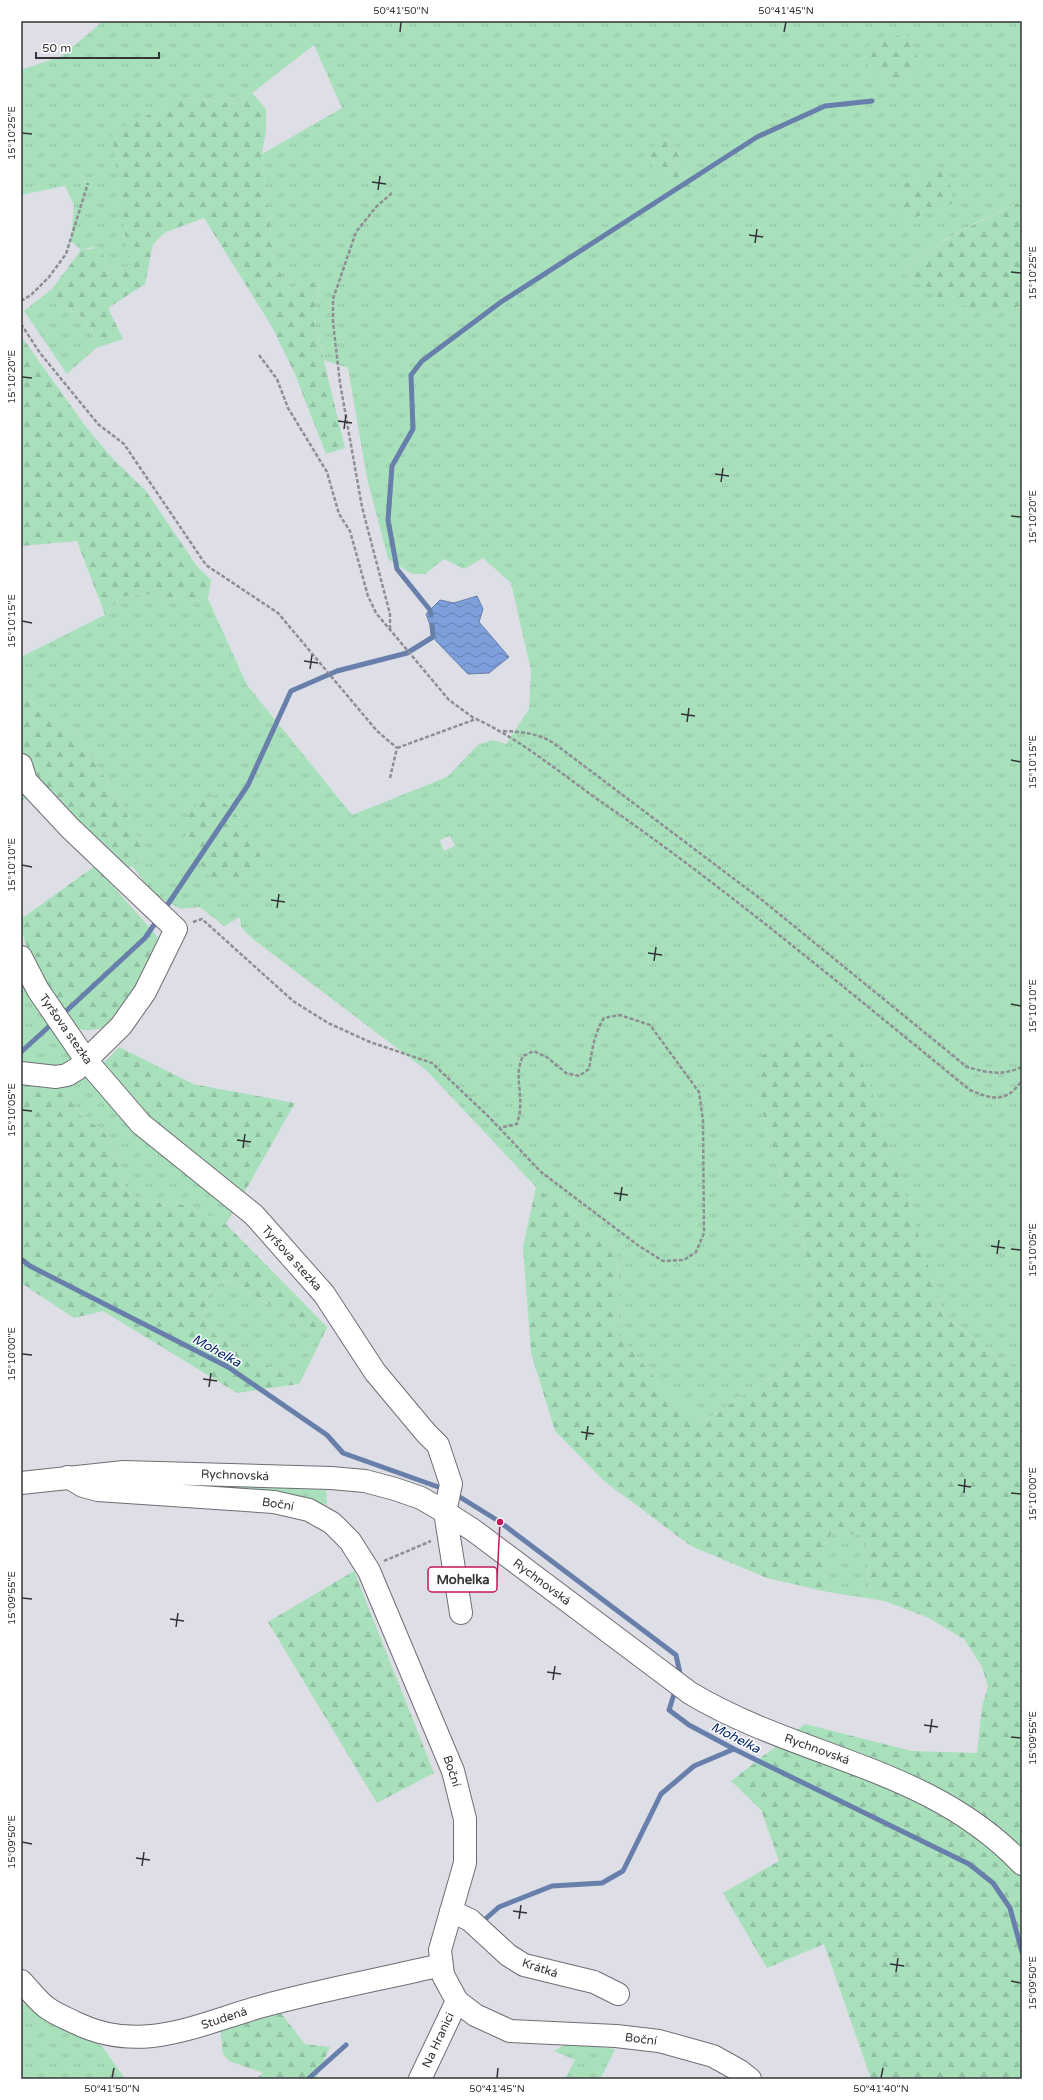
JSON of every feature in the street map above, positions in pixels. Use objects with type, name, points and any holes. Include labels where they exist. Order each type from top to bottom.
[{"type":"street","points":[[21,765],[26,781],[70,828],[176,929],[144,992],[121,1026],[77,1069],[67,1075],[56,1077],[21,1073]]},
{"type":"street","name":"Tyršova stezka","points":[[21,957],[38,990],[86,1060],[141,1124],[254,1215],[324,1294],[375,1372],[426,1433],[438,1445],[448,1499],[449,1533],[461,1613]]},
{"type":"street","name":"Rychnovská","points":[[21,1483],[124,1472],[332,1478],[365,1481],[414,1496],[448,1499],[473,1530],[690,1693],[720,1711],[795,1742],[856,1763],[915,1787],[947,1804],[978,1824],[1004,1845],[1022,1864]]},
{"type":"street","name":"Boční","points":[[68,1477],[79,1485],[98,1490],[274,1502],[309,1510],[332,1523],[350,1541],[368,1571],[453,1771],[465,1819],[465,1863],[440,1950],[443,1975],[457,2001],[475,2015],[510,2031],[616,2036],[659,2041],[713,2056],[740,2071],[750,2079]]},
{"type":"street","name":"Krátká","points":[[451,1911],[470,1920],[508,1955],[524,1965],[594,1982],[618,1994]]},
{"type":"street","name":"Studená","points":[[21,1981],[47,2008],[71,2021],[86,2028],[109,2035],[132,2038],[152,2037],[182,2032],[264,2006],[441,1965]]},
{"type":"street","name":"Na Hranici","points":[[420,2079],[457,2001]]},
{"type":"path","points":[[21,301],[31,295],[49,277],[66,254],[88,183]]},
{"type":"path","points":[[390,629],[390,614],[362,506],[340,383],[333,322],[333,299],[356,232],[376,206],[393,192]]},
{"type":"path","points":[[21,324],[40,353],[98,424],[124,444],[206,565],[278,612],[377,731],[397,748]]},
{"type":"path","points":[[259,355],[277,379],[288,408],[327,472],[339,514],[350,531],[368,596],[376,613],[449,700],[476,719],[502,731],[642,830],[747,909],[970,1090],[987,1097],[997,1098],[1008,1096],[1016,1089],[1022,1080]]},
{"type":"path","points":[[397,748],[476,719]]},
{"type":"path","points":[[502,731],[527,732],[543,736],[555,744],[762,900],[967,1066],[992,1074],[1013,1071],[1022,1067]]},
{"type":"path","points":[[390,778],[397,748]]},
{"type":"path","points":[[176,929],[202,919],[293,1001],[328,1023],[370,1042],[432,1063],[499,1128],[541,1172],[639,1246],[663,1261],[684,1260],[696,1252],[704,1233],[703,1120],[699,1092],[650,1025],[620,1014],[604,1018],[598,1028],[592,1046],[590,1069],[579,1076],[566,1073],[548,1058],[534,1051],[523,1056],[520,1062],[518,1084],[521,1108],[517,1124],[499,1128]]},
{"type":"path","points":[[368,1571],[389,1558],[449,1533]]},
{"type":"green space","points":[[103,21],[1022,21],[1022,201],[974,224],[944,241],[916,262],[904,274],[919,283],[1019,308],[1022,307],[1022,1375],[945,1317],[854,1040],[758,1095],[777,1165],[800,1228],[814,1284],[815,1325],[805,1343],[784,1370],[700,1423],[662,1386],[619,1336],[617,1247],[536,1187],[426,1070],[254,940],[241,927],[240,917],[224,926],[200,907],[181,909],[154,895],[133,867],[141,858],[143,848],[124,808],[77,733],[21,694],[21,657],[105,615],[120,597],[146,594],[193,601],[208,599],[247,685],[352,815],[447,777],[479,744],[493,740],[506,744],[529,709],[531,670],[511,583],[483,558],[464,569],[444,559],[425,574],[412,574],[388,559],[367,478],[348,368],[324,360],[313,316],[321,282],[286,288],[274,259],[262,154],[342,108],[314,45],[238,104],[184,98],[120,187],[130,266],[107,273],[103,253],[92,247],[81,250],[71,241],[74,205],[65,186],[21,195],[21,70],[62,56]],"holes":[[[665,140],[678,148],[680,169]],[[450,836],[455,846],[444,851],[440,840]]]},
{"type":"green space","points":[[906,33],[923,69],[899,80],[891,82],[884,80],[872,70],[858,49]]},
{"type":"green space","points":[[252,93],[266,109],[266,131],[262,154],[274,259],[287,288],[321,281],[313,316],[345,448],[326,454],[294,372],[271,325],[204,218],[166,232],[153,244],[145,284],[108,308],[123,339],[96,348],[93,331],[89,324],[78,314],[55,302],[52,289],[81,250],[99,248],[103,253],[107,273],[129,266],[112,132],[184,98],[238,104]]},
{"type":"green space","points":[[664,139],[678,148],[680,169],[692,171],[708,180],[705,191],[685,193],[657,177],[648,154],[653,147]]},
{"type":"green space","points":[[946,168],[954,203],[903,222],[900,188],[909,181]]},
{"type":"green space","points":[[1022,201],[1022,307],[975,309],[939,298],[904,274],[944,241]]},
{"type":"green space","points":[[52,289],[55,302],[78,314],[84,319],[89,324],[95,339],[96,348],[67,374],[24,311]]},
{"type":"green space","points":[[21,336],[86,427],[114,460],[146,491],[196,565],[211,580],[208,599],[193,601],[146,594],[120,597],[105,615],[77,541],[21,546]]},
{"type":"green space","points":[[21,694],[77,733],[124,808],[143,848],[141,858],[133,867],[95,866],[30,797],[21,801]]},
{"type":"green space","points":[[217,795],[254,837],[259,848],[260,860],[255,870],[242,878],[214,883],[185,843],[187,817],[198,803]]},
{"type":"green space","points":[[95,866],[158,937],[136,993],[118,1018],[106,1026],[93,1030],[83,1030],[70,1022],[41,976],[27,947],[21,919]]},
{"type":"green space","points":[[21,971],[77,1057],[57,1070],[21,1063]]},
{"type":"green space","points":[[815,1034],[839,1034],[855,1040],[945,1317],[1022,1375],[1022,2079],[871,2079],[824,1944],[767,1968],[723,1893],[779,1861],[761,1810],[731,1781],[805,1724],[912,1751],[977,1753],[982,1707],[988,1686],[982,1667],[965,1640],[929,1618],[885,1601],[869,1588],[868,1561],[862,1535],[832,1533],[823,1546],[828,1592],[767,1578],[691,1546],[604,1481],[555,1431],[531,1353],[523,1247],[536,1187],[617,1247],[619,1336],[662,1386],[700,1423],[784,1370],[805,1343],[815,1325],[814,1284],[800,1228],[777,1165],[758,1095],[760,1057],[786,1042]]},
{"type":"green space","points":[[119,1047],[193,1084],[295,1103],[244,1193],[158,1124],[98,1069]]},
{"type":"green space","points":[[88,1077],[234,1210],[226,1224],[186,1205],[163,1202],[146,1203],[126,1191],[111,1140],[97,1126],[78,1114],[64,1082]]},
{"type":"green space","points":[[21,1080],[64,1082],[78,1114],[97,1126],[111,1140],[126,1191],[146,1203],[163,1202],[186,1205],[226,1224],[327,1327],[322,1338],[244,1288],[227,1280],[215,1285],[208,1296],[204,1314],[215,1335],[299,1384],[237,1393],[103,1311],[74,1318],[21,1283]]},
{"type":"green space","points":[[226,1280],[244,1288],[322,1338],[299,1384],[215,1335],[204,1314],[208,1296],[215,1285]]},
{"type":"green space","points":[[119,1479],[326,1486],[327,1505],[304,1498]]},
{"type":"green space","points":[[832,1533],[862,1535],[868,1561],[869,1588],[885,1601],[828,1592],[823,1546]]},
{"type":"green space","points":[[354,1571],[434,1773],[377,1803],[268,1622]]},
{"type":"green space","points":[[21,2001],[51,2024],[102,2046],[125,2079],[21,2079]]},
{"type":"green space","points":[[280,2012],[305,2044],[330,2047],[316,2079],[256,2079],[263,2073],[229,2061],[223,2054],[220,2028]]},
{"type":"green space","points":[[568,2043],[615,2049],[602,2076],[598,2079],[565,2079],[575,2060],[554,2051]]},
{"type":"water","points":[[477,596],[483,609],[479,622],[509,657],[489,673],[468,674],[436,641],[426,614],[440,600],[454,603]]},
{"type":"waterway","points":[[431,615],[430,610],[397,569],[388,520],[392,466],[413,429],[411,375],[422,361],[501,302],[757,137],[825,106],[872,101]]},
{"type":"waterway","points":[[164,910],[248,785],[291,691],[337,671],[407,653],[433,637],[432,625]]},
{"type":"waterway","points":[[63,1014],[145,938],[158,919]]},
{"type":"waterway","points":[[21,1052],[54,1022]]},
{"type":"waterway","name":"Mohelka","points":[[21,1259],[30,1266],[228,1367],[327,1435],[343,1453],[444,1489]]},
{"type":"waterway","name":"Mohelka","points":[[455,1494],[500,1522],[676,1655],[680,1673],[678,1678]]},
{"type":"waterway","name":"Mohelka","points":[[676,1688],[669,1710],[689,1725],[734,1749],[969,1864],[993,1883],[1010,1908],[1022,1952]]},
{"type":"waterway","points":[[482,1922],[499,1907],[552,1886],[602,1883],[623,1871],[661,1794],[694,1766],[734,1749]]},
{"type":"waterway","points":[[308,2079],[346,2045]]},
{"type":"place","name":"Mohelka","points":[[500,1522]]}]
